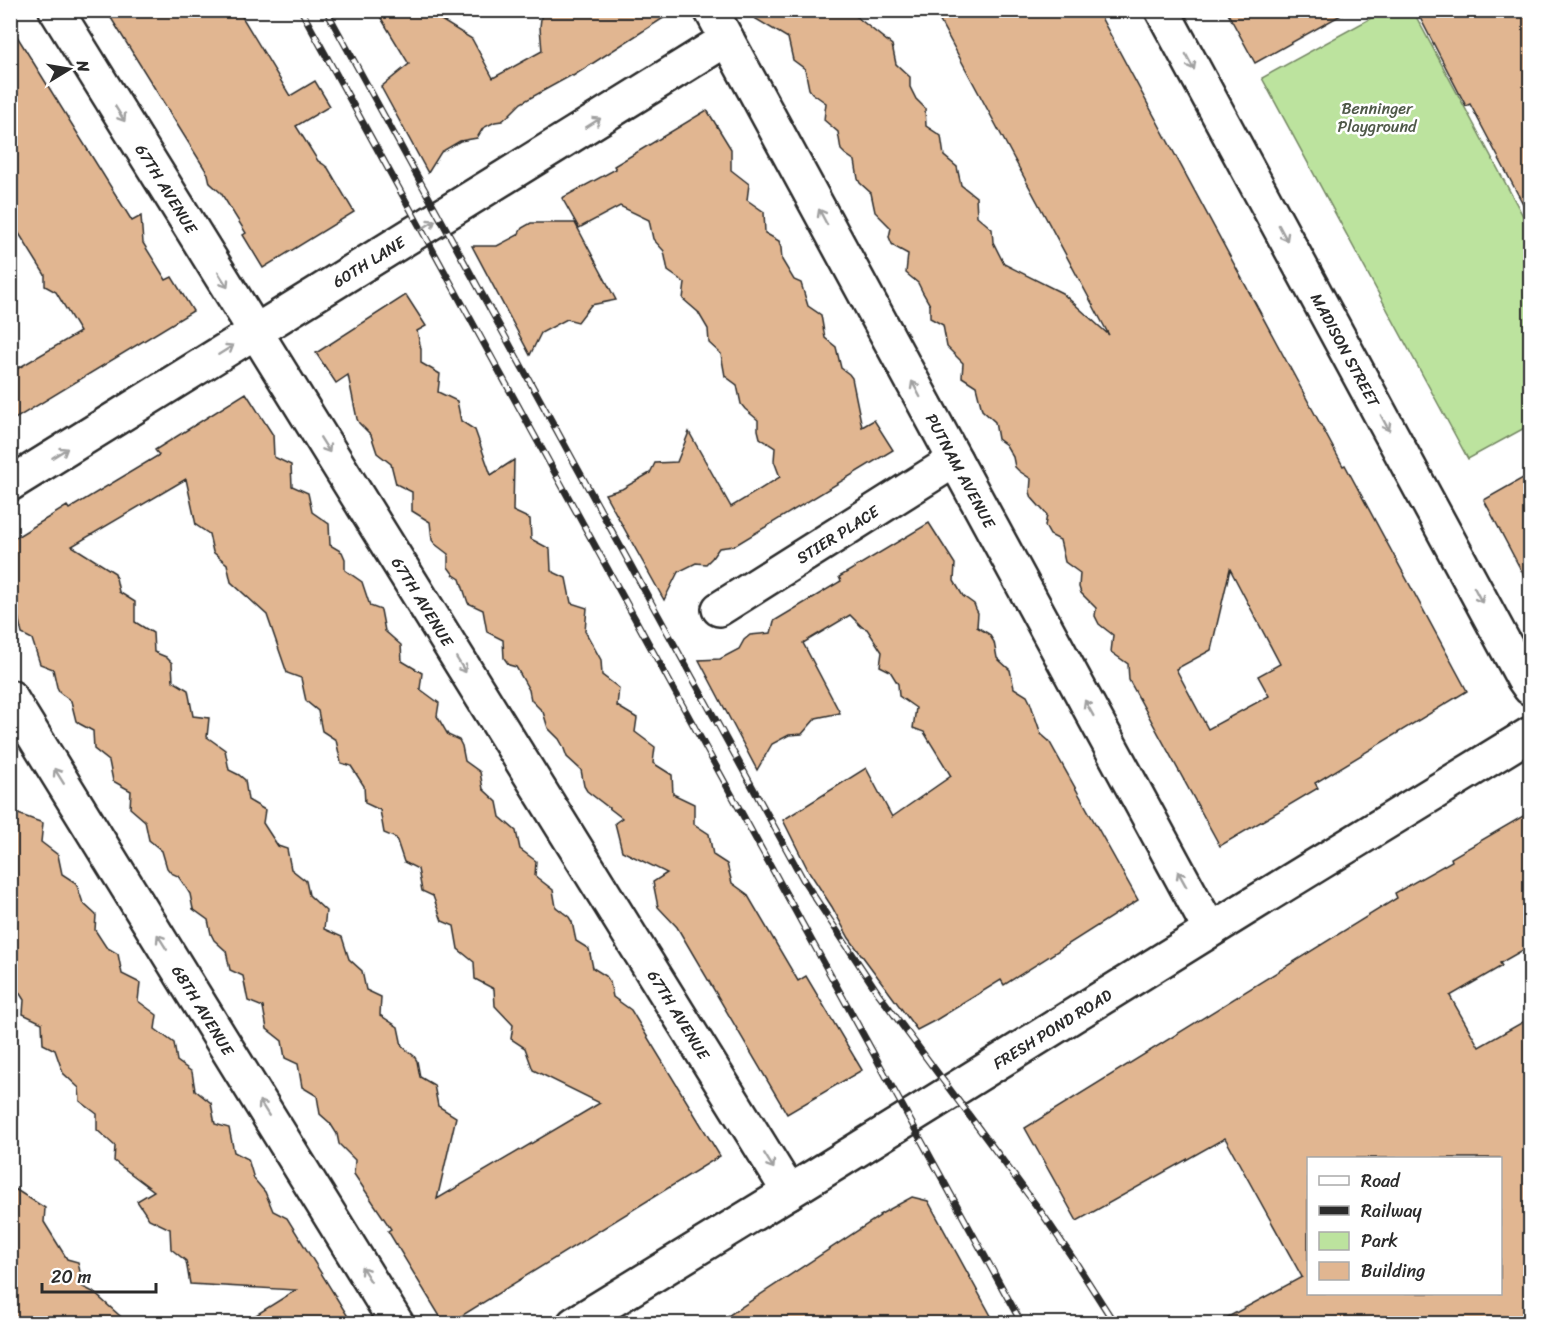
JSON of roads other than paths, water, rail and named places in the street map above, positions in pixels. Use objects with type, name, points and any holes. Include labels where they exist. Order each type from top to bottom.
[{"type":"street","name":"67TH AVENUE","points":[[56,10],[789,1192]]},
{"type":"street","name":"PUTNAM AVENUE","points":[[711,10],[1210,930]]},
{"type":"street","name":"MADISON STREET","points":[[1162,10],[1530,688]]},
{"type":"street","name":"60TH LANE","points":[[10,483],[727,39]]},
{"type":"street","name":"STIER PLACE","points":[[719,609],[955,460]]},
{"type":"street","name":"68TH AVENUE","points":[[10,697],[397,1323]]},
{"type":"street","name":"FRESH POND ROAD","points":[[574,1323],[1530,734]]},
{"type":"railway","points":[[301,10],[1022,1324]]},
{"type":"railway","points":[[326,10],[804,881],[878,993],[1044,1216],[1115,1324]]},
{"type":"park label","name":"Benninger Playground","points":[[1377,117]]}]
